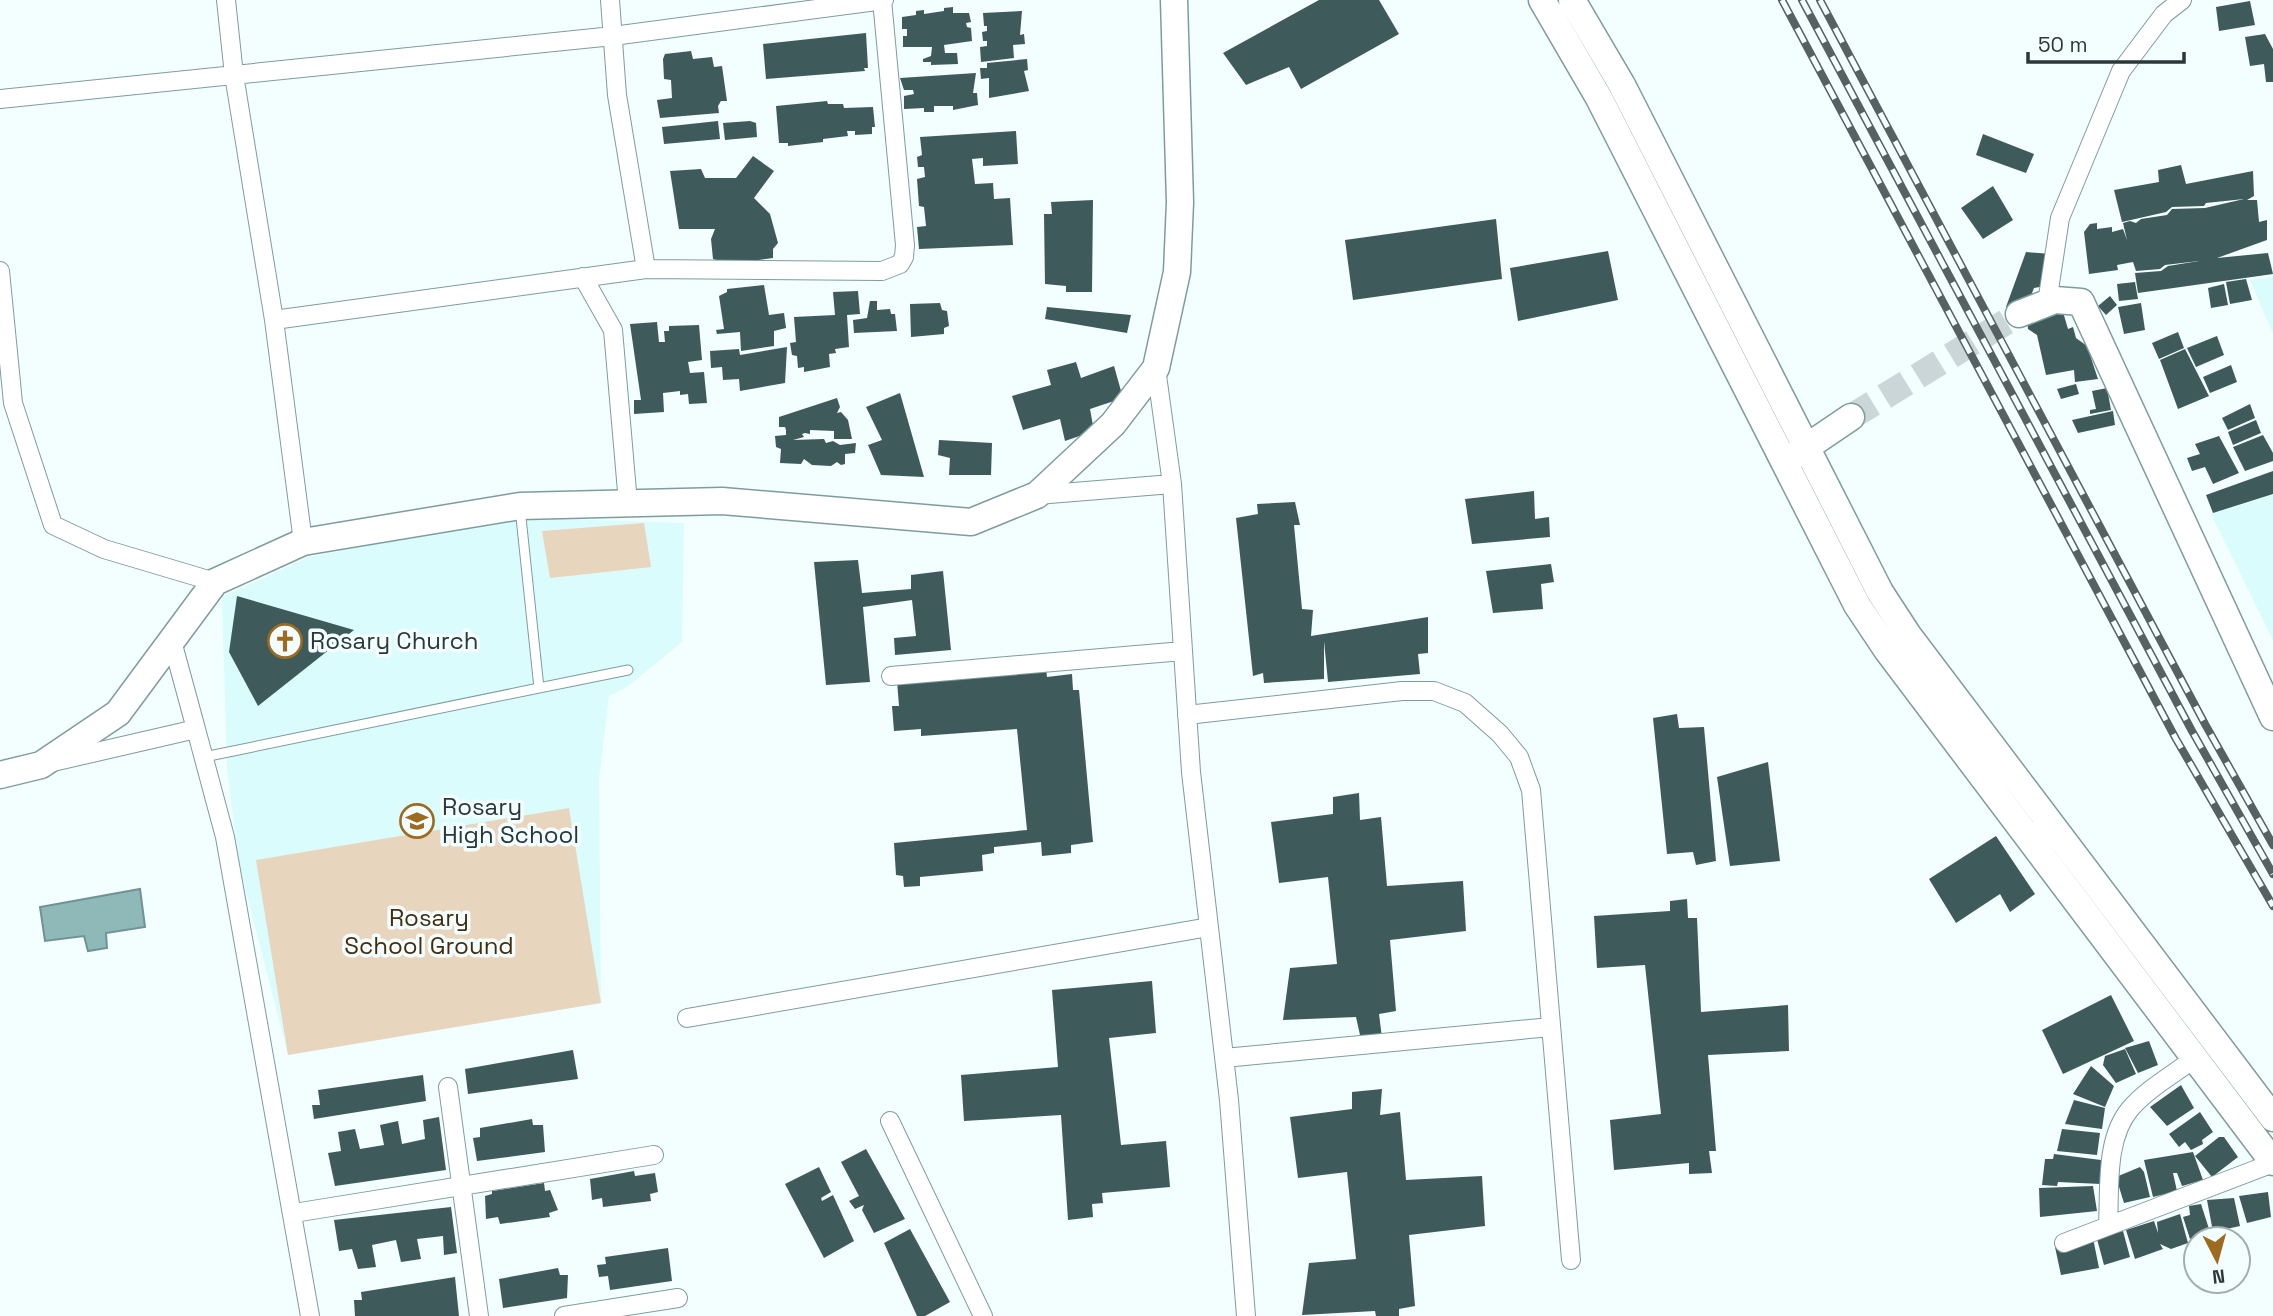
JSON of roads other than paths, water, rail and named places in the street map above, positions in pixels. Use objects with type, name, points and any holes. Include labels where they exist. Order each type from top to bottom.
[{"type":"main road","points":[[0,775],[41,765],[118,713],[215,582],[303,542],[520,506],[722,501],[971,522],[1037,495],[1113,424],[1156,368],[1177,272],[1180,202],[1174,0]]},
{"type":"main road","points":[[1542,0],[1599,98],[1857,605],[1886,650],[2273,1162]]},
{"type":"main road","points":[[1572,0],[1622,85],[1808,446],[1849,534],[1908,635],[2273,1118]]},
{"type":"main road","points":[[2018,314],[2055,300],[2081,302],[2273,717]]},
{"type":"main road","points":[[1786,462],[1852,417]]},
{"type":"street","points":[[226,0],[234,75],[274,320],[303,542]]},
{"type":"street","points":[[610,0],[617,95],[646,269]]},
{"type":"street","points":[[0,99],[612,36],[883,0],[905,245],[900,264],[882,271],[646,269],[274,320]]},
{"type":"street","points":[[2047,303],[2060,218],[2121,71],[2164,13],[2182,0]]},
{"type":"street","points":[[0,271],[13,403],[53,525],[104,549],[215,582]]},
{"type":"street","points":[[583,277],[613,330],[628,503]]},
{"type":"street","points":[[1156,368],[1171,484],[1187,715],[1224,1058],[1246,1316]]},
{"type":"street","points":[[1037,495],[1171,484]]},
{"type":"street","points":[[172,641],[225,837],[294,1213],[310,1316]]},
{"type":"street","points":[[891,676],[1183,651]]},
{"type":"street","points":[[1187,715],[1402,691],[1434,691],[1465,703],[1500,734],[1519,757],[1531,790],[1571,1260]]},
{"type":"street","points":[[41,765],[196,729]]},
{"type":"street","points":[[687,1018],[1209,927]]},
{"type":"street","points":[[1224,1058],[1551,1027]]},
{"type":"street","points":[[2108,1226],[2112,1163],[2120,1125],[2131,1108],[2195,1058]]},
{"type":"street","points":[[448,1087],[479,1316]]},
{"type":"street","points":[[890,1121],[983,1316]]},
{"type":"street","points":[[294,1213],[654,1155]]},
{"type":"street","points":[[2064,1243],[2273,1162]]},
{"type":"street","points":[[564,1316],[678,1298]]},
{"type":"lane","points":[[520,506],[539,688]]},
{"type":"lane","points":[[204,757],[628,670]]},
{"type":"tunnel","points":[[1851,417],[2019,314]]},
{"type":"railway","points":[[1782,0],[2176,739],[2273,906]]},
{"type":"railway","points":[[1802,0],[2192,731],[2273,874]]},
{"type":"railway","points":[[1820,0],[2205,724],[2273,845]]},
{"type":"place","name":"Rosary Church","points":[[285,641]]},
{"type":"place","name":"Rosary High School","points":[[417,821]]},
{"type":"park label","name":"Rosary School Ground","points":[[429,932]]}]
